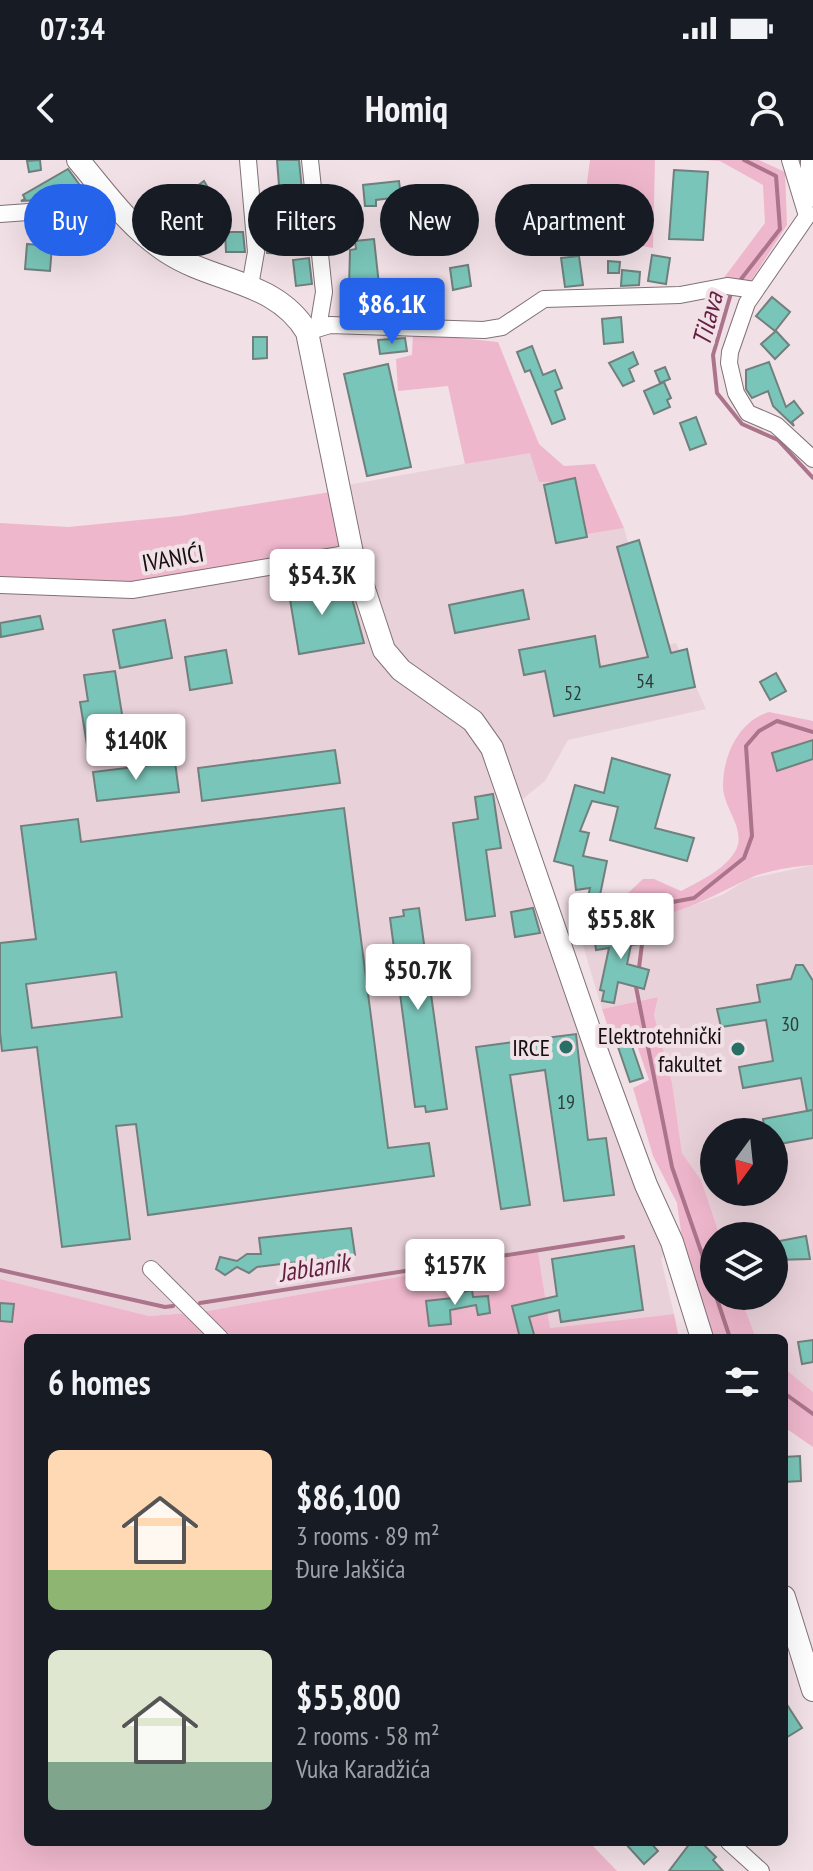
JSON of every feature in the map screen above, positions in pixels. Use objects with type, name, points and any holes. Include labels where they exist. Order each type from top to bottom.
[{"type":"street","points":[[78,160],[97,184]]},
{"type":"street","points":[[248,160],[256,252],[250,286]]},
{"type":"street","points":[[310,160],[324,292],[312,330],[352,553],[388,657],[473,721],[492,748],[597,1052],[646,1185],[672,1242],[701,1334]]},
{"type":"street","points":[[790,160],[809,213]]},
{"type":"street","points":[[809,160],[809,213],[783,256],[750,289],[730,352],[736,393],[748,413],[776,425],[813,459]]},
{"type":"street","points":[[116,208],[175,257],[250,286],[288,306],[312,330]]},
{"type":"street","points":[[0,214],[24,212]]},
{"type":"street","points":[[312,330],[330,325],[405,325],[484,330],[502,327],[544,299],[680,295],[727,286],[750,289]]},
{"type":"street","name":"IVANIĆI","points":[[0,585],[132,590],[352,553]]},
{"type":"street","points":[[151,1269],[216,1334]]},
{"type":"street","points":[[788,1610],[813,1690]]},
{"type":"street","points":[[733,1846],[761,1871]]},
{"type":"shaded area","points":[[590,160],[655,160],[654,204],[654,184],[587,184]]},
{"type":"shaded area","points":[[705,160],[759,160],[785,172],[787,225],[749,284],[723,279],[765,223],[763,185],[720,161]]},
{"type":"shaded area","points":[[413,333],[498,342],[539,444],[564,466],[595,464],[624,528],[576,536],[563,482],[539,482],[530,453],[465,464],[448,386],[398,391],[396,359],[412,355]]},
{"type":"shaded area","points":[[530,452],[563,482],[576,536],[624,528],[657,647],[676,643],[706,709],[568,740],[545,781],[508,811],[672,1242],[661,1259],[674,1314],[550,1328],[538,1252],[202,1312],[149,1316],[0,1279],[0,591],[121,596],[327,569],[359,559],[342,486]]},
{"type":"shaded area","points":[[343,490],[359,560],[326,569],[121,596],[0,591],[0,523],[68,527],[180,516]]},
{"type":"shaded area","points":[[769,712],[813,721],[813,865],[762,874],[672,913],[624,920],[627,894],[643,879],[654,879],[681,891],[715,872],[732,856],[739,839],[724,795],[726,763],[741,731],[758,716]]},
{"type":"shaded area","name":"Elektrotehnički fakultet","points":[[813,865],[813,1392],[788,1371],[788,1334],[754,1334],[745,1310],[788,1310],[788,1222],[715,1222],[710,1206],[788,1206],[788,1118],[700,1118],[700,1179],[682,1153],[672,1083],[654,1015],[658,997],[602,1009],[575,919],[650,921],[722,895],[748,879]]},
{"type":"shaded area","points":[[658,997],[654,1015],[672,1083],[682,1153],[700,1179],[700,1206],[710,1206],[715,1222],[700,1222],[700,1310],[745,1310],[754,1334],[708,1334],[687,1274],[677,1203],[653,1156],[633,1088],[649,1080],[632,1031],[612,1039],[602,1009]]},
{"type":"shaded area","points":[[538,1252],[550,1328],[674,1314],[678,1334],[24,1334],[24,1846],[593,1846],[617,1871],[0,1871],[0,1279],[149,1316],[202,1312]]},
{"type":"shaded area","points":[[788,1371],[813,1392],[813,1447],[788,1430]]},
{"type":"building","points":[[40,160],[41,170],[29,172],[27,161]]},
{"type":"building","points":[[277,160],[299,160],[301,184],[279,184]]},
{"type":"building","points":[[68,169],[79,184],[42,184]]},
{"type":"building","points":[[674,170],[708,172],[703,240],[669,239]]},
{"type":"building","points":[[399,181],[399,184],[380,184],[380,200],[376,200],[376,206],[365,206],[364,185]]},
{"type":"building","points":[[232,232],[243,232],[245,252],[232,252]]},
{"type":"building","points":[[374,239],[379,285],[349,288],[350,256],[364,256],[364,240]]},
{"type":"building","points":[[26,256],[51,256],[50,271],[25,269]]},
{"type":"building","points":[[579,256],[583,285],[565,287],[561,258]]},
{"type":"building","points":[[652,256],[670,258],[666,284],[648,281]]},
{"type":"building","points":[[309,258],[312,284],[296,286],[293,260]]},
{"type":"building","points":[[608,261],[620,262],[619,273],[608,273]]},
{"type":"building","points":[[468,265],[471,286],[453,290],[450,268]]},
{"type":"building","points":[[622,270],[640,272],[639,285],[621,286]]},
{"type":"building","points":[[384,290],[387,302],[374,304],[372,293]]},
{"type":"building","points":[[772,297],[790,312],[775,331],[756,316]]},
{"type":"building","points":[[621,317],[623,342],[604,344],[602,319]]},
{"type":"building","points":[[776,331],[789,345],[775,359],[761,344]]},
{"type":"building","points":[[253,337],[267,337],[267,358],[253,359]]},
{"type":"building","points":[[405,338],[407,351],[380,354],[378,340]]},
{"type":"building","points":[[532,346],[543,375],[555,370],[562,388],[555,391],[565,419],[552,424],[530,370],[525,372],[517,352]]},
{"type":"building","points":[[633,352],[638,364],[629,369],[634,381],[623,386],[609,363]]},
{"type":"building","points":[[769,362],[786,407],[794,401],[803,413],[792,422],[794,426],[773,406],[768,391],[752,398],[746,389],[746,370]]},
{"type":"building","points":[[388,364],[411,467],[367,476],[344,374]]},
{"type":"building","points":[[665,367],[670,379],[660,383],[655,371]]},
{"type":"building","points":[[664,382],[671,398],[667,400],[670,407],[654,414],[644,391]]},
{"type":"building","points":[[696,417],[706,444],[690,450],[680,423]]},
{"type":"building","points":[[575,478],[587,537],[556,543],[544,485]]},
{"type":"building","points":[[639,540],[671,653],[687,649],[695,687],[554,716],[545,671],[524,675],[519,650],[595,636],[600,667],[648,657],[617,547]]},
{"type":"building","points":[[320,576],[324,595],[350,591],[364,643],[299,654],[287,581]]},
{"type":"building","points":[[523,590],[529,619],[455,633],[449,605]]},
{"type":"building","points":[[40,616],[43,629],[1,637],[0,623]]},
{"type":"building","points":[[165,620],[172,658],[120,668],[113,630]]},
{"type":"building","points":[[226,650],[232,683],[190,690],[185,657]]},
{"type":"building","points":[[115,671],[127,745],[88,751],[80,702],[88,701],[84,675]]},
{"type":"building","points":[[776,673],[786,691],[770,700],[760,682]]},
{"type":"building","points":[[813,740],[813,759],[777,771],[772,753]]},
{"type":"building","points":[[335,750],[340,783],[202,801],[198,768]]},
{"type":"building","points":[[612,758],[670,775],[655,828],[694,838],[687,861],[610,840],[618,807],[592,801],[580,831],[589,833],[583,856],[607,861],[599,900],[588,897],[590,888],[576,890],[573,866],[554,861],[575,785],[604,793]]},
{"type":"building","points":[[175,762],[179,792],[97,801],[93,772]]},
{"type":"building","points":[[493,794],[501,848],[486,850],[495,916],[466,920],[453,823],[478,819],[475,797]]},
{"type":"building","points":[[344,808],[388,1148],[429,1143],[434,1176],[148,1215],[136,1124],[116,1126],[130,1239],[62,1247],[37,1047],[2,1051],[0,943],[36,939],[21,826],[78,819],[81,842]],"holes":[[[116,972],[122,1017],[32,1028],[26,984]]]},
{"type":"building","points":[[419,908],[447,1109],[426,1112],[425,1106],[415,1107],[390,918],[404,916],[403,910]]},
{"type":"building","points":[[533,908],[540,933],[515,937],[511,912]]},
{"type":"building","points":[[647,928],[649,943],[631,945],[627,964],[649,970],[644,989],[618,982],[614,1003],[602,1001],[604,991],[600,990],[609,948],[596,950],[594,934]]},
{"type":"building","name":"Elektrotehnički fakultet","points":[[796,965],[803,965],[813,981],[813,1138],[788,1142],[788,1118],[768,1118],[807,1111],[801,1078],[743,1088],[739,1067],[773,1061],[766,1020],[721,1027],[717,1009],[760,1002],[757,985],[791,979]]},
{"type":"building","points":[[576,1034],[588,1140],[606,1138],[614,1195],[564,1201],[545,1070],[510,1075],[530,1205],[501,1209],[476,1047]]},
{"type":"building","points":[[631,1043],[643,1078],[630,1082],[618,1047]]},
{"type":"building","points":[[351,1228],[355,1255],[257,1267],[249,1273],[237,1267],[225,1275],[216,1269],[220,1257],[237,1261],[247,1254],[261,1254],[259,1238]]},
{"type":"building","points":[[806,1236],[810,1259],[788,1260],[788,1239]]},
{"type":"building","points":[[634,1246],[643,1310],[561,1322],[559,1310],[529,1317],[534,1334],[519,1334],[512,1306],[557,1296],[552,1259]]},
{"type":"building","points":[[472,1290],[473,1297],[488,1296],[490,1313],[478,1315],[476,1305],[450,1310],[451,1324],[429,1326],[426,1301],[454,1298],[453,1294]]},
{"type":"building","points":[[0,1303],[14,1304],[12,1322],[0,1321]]},
{"type":"building","points":[[813,1340],[813,1362],[802,1364],[798,1342]]},
{"type":"building","points":[[800,1456],[801,1481],[788,1482],[788,1457]]},
{"type":"building","points":[[788,1706],[802,1728],[788,1737]]},
{"type":"building","points":[[628,1846],[654,1846],[658,1851],[644,1864]]},
{"type":"building","points":[[688,1846],[705,1846],[716,1857],[713,1860],[723,1871],[669,1871]]},
{"type":"waterway","name":"Tilava","points":[[738,283],[780,229],[776,176],[744,160]]},
{"type":"waterway","name":"Tilava","points":[[732,290],[713,355],[717,393],[742,424],[778,440],[813,478]]},
{"type":"waterway","name":"Tilava","points":[[643,928],[646,907],[694,898],[744,858],[752,836],[746,746],[759,731],[777,721],[813,732]]},
{"type":"waterway","name":"Tilava","points":[[639,968],[642,944]]},
{"type":"waterway","name":"Tilava","points":[[636,987],[672,1167],[700,1248]]},
{"type":"waterway","name":"Jablanik","points":[[200,1303],[623,1237]]},
{"type":"waterway","name":"Jablanik","points":[[0,1270],[165,1307],[173,1306]]},
{"type":"waterway","name":"Tilava","points":[[721,1310],[729,1334]]},
{"type":"waterway","name":"Tilava","points":[[788,1396],[813,1414]]},
{"type":"place","name":"IRCE","points":[[566,1047]]},
{"type":"place","name":"Elektrotehnički fakultet","points":[[738,1049]]}]
